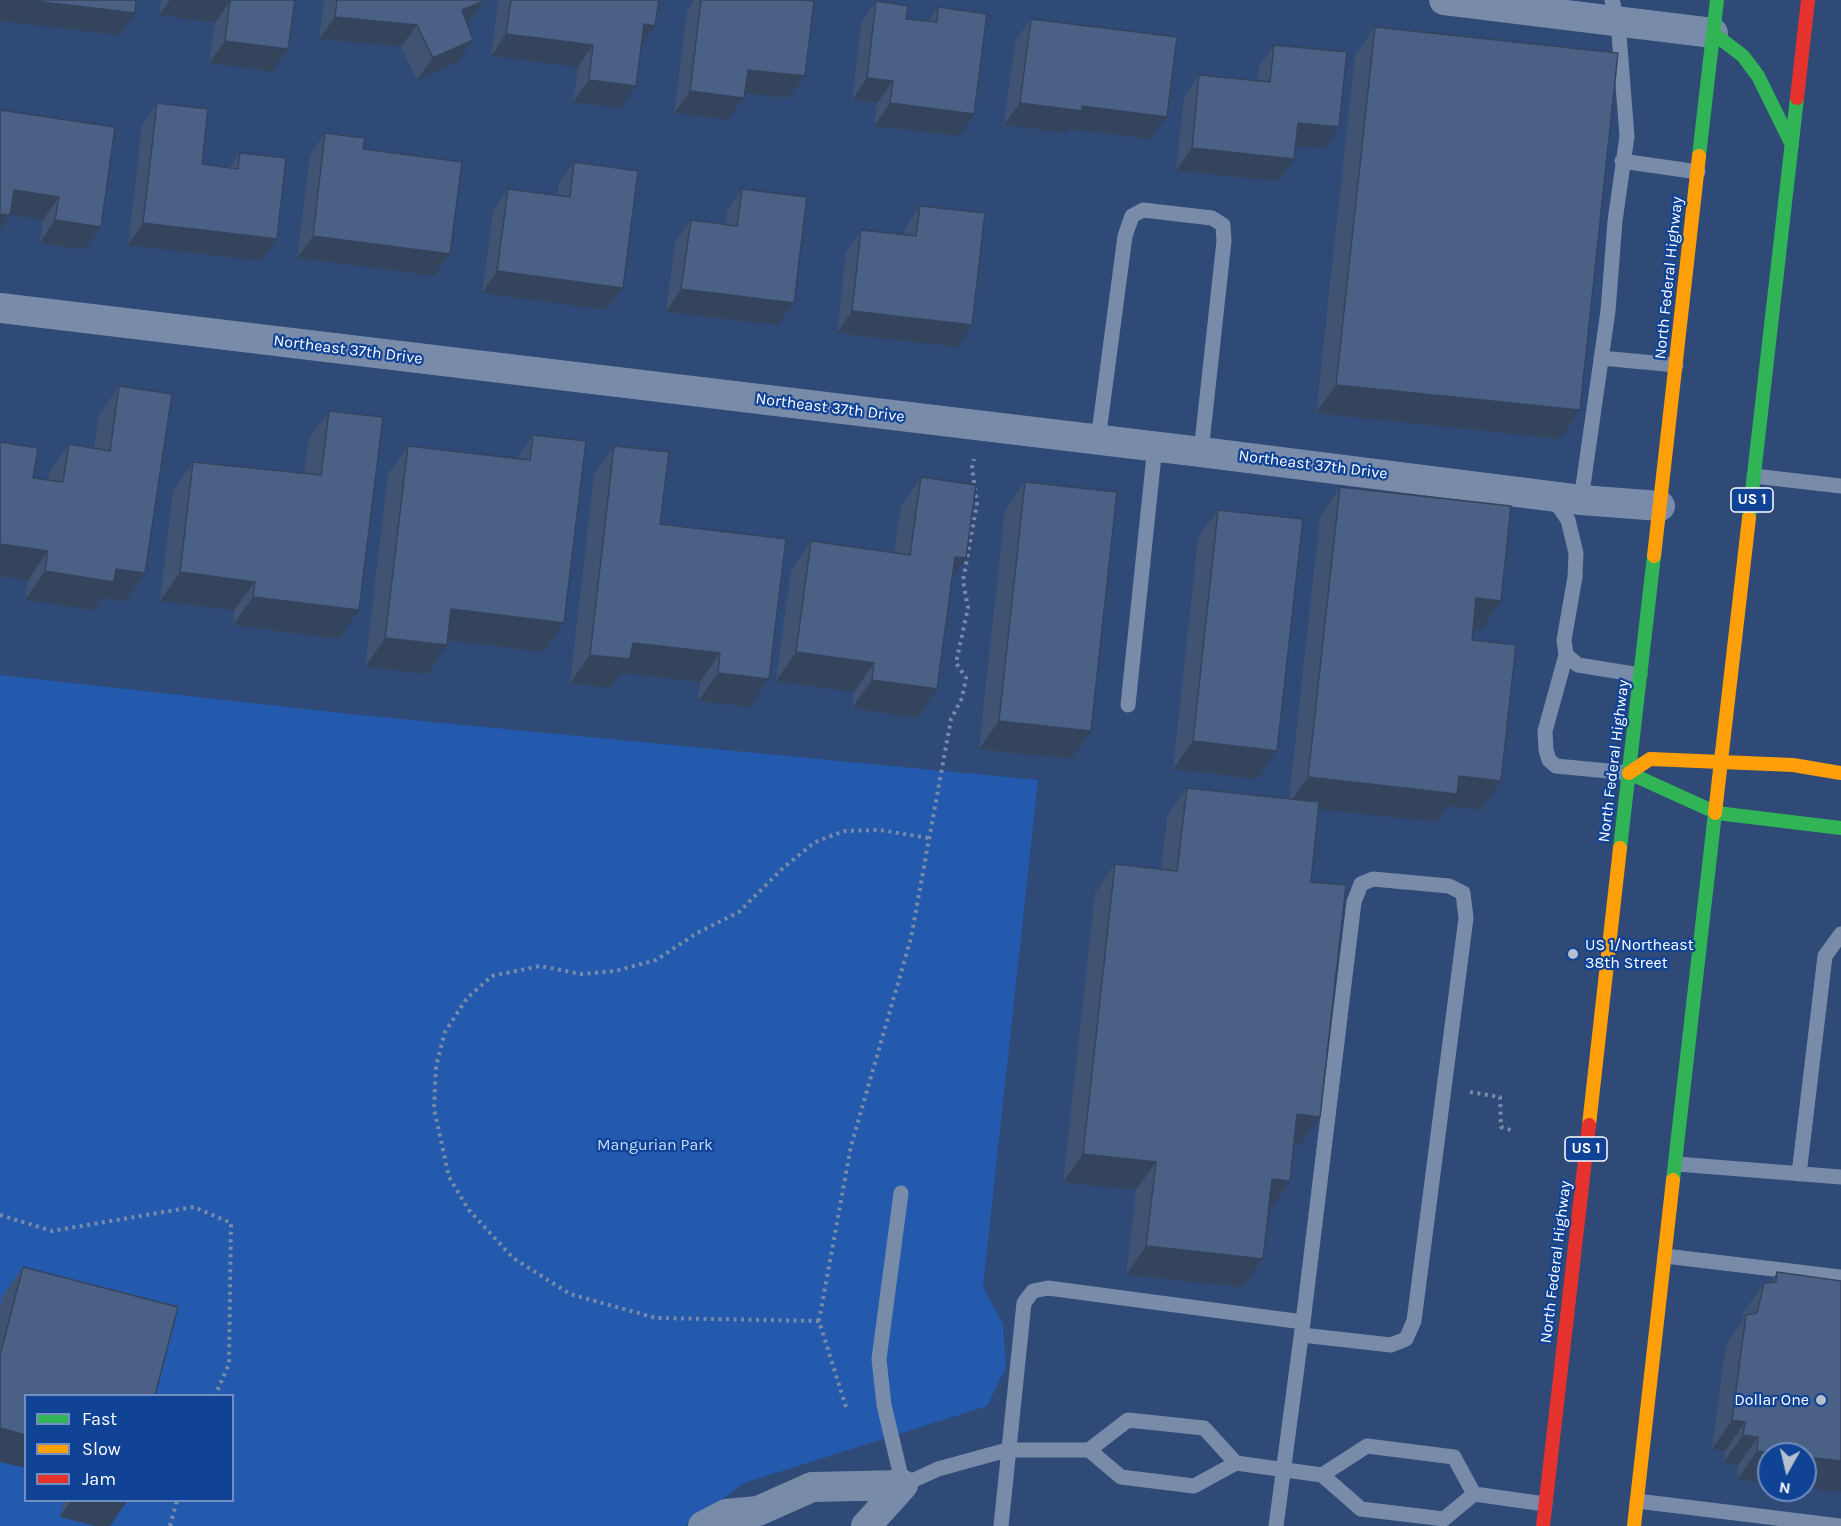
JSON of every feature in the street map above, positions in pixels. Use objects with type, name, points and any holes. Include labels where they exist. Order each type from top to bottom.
[{"type":"main road","name":"North Federal Highway","points":[[1543,1526],[1718,0]]},
{"type":"main road","name":"US 1","points":[[1634,1526],[1723,763],[1808,0]]},
{"type":"main road","points":[[1713,33],[1743,56],[1758,76],[1792,145]]},
{"type":"main road","points":[[1629,773],[1650,759],[1793,765],[1841,773]]},
{"type":"main road","points":[[1629,773],[1717,813],[1841,828]]},
{"type":"main road","points":[[1545,1504],[1562,1519]]},
{"type":"street","points":[[1444,0],[1615,11],[1713,33]]},
{"type":"street","name":"Northeast 37th Drive","points":[[0,308],[1155,446],[1581,500],[1660,507]]},
{"type":"street","points":[[703,1526],[726,1514],[750,1519],[812,1487],[903,1485]]},
{"type":"street","points":[[866,1526],[903,1485]]},
{"type":"lane","points":[[1581,500],[1608,311],[1622,161],[1628,136],[1615,11]]},
{"type":"lane","points":[[1622,161],[1698,172]]},
{"type":"lane","points":[[1098,440],[1125,236],[1132,216],[1143,210],[1212,218],[1223,225],[1224,241],[1202,452]]},
{"type":"lane","points":[[1601,358],[1676,365]]},
{"type":"lane","points":[[1128,705],[1155,446]]},
{"type":"lane","points":[[1754,476],[1841,486]]},
{"type":"lane","points":[[1552,495],[1568,520],[1576,553],[1575,577],[1564,640],[1566,654],[1545,731],[1549,760],[1556,765],[1629,773]]},
{"type":"lane","points":[[1566,654],[1578,665],[1641,675]]},
{"type":"lane","points":[[1001,1526],[1007,1450],[1024,1303],[1033,1291],[1048,1288],[1302,1329],[1391,1345],[1406,1339],[1414,1322],[1467,918],[1463,893],[1449,886],[1373,879],[1361,884],[1354,902],[1302,1329],[1276,1526]]},
{"type":"lane","points":[[1800,1174],[1825,956],[1841,934]]},
{"type":"lane","points":[[1677,1164],[1841,1178]]},
{"type":"lane","points":[[901,1193],[879,1359],[884,1405],[903,1485],[938,1469],[1007,1450],[1089,1450],[1128,1420],[1204,1428],[1236,1463]]},
{"type":"lane","points":[[1665,1256],[1841,1277]]},
{"type":"lane","points":[[1322,1475],[1367,1446],[1454,1457],[1474,1494]]},
{"type":"lane","points":[[1089,1450],[1121,1477],[1194,1486],[1236,1463],[1284,1469],[1322,1475],[1361,1509],[1444,1519],[1474,1494],[1545,1504]]},
{"type":"lane","points":[[1637,1501],[1841,1526]]},
{"type":"path","points":[[846,1407],[819,1321],[851,1146],[911,938],[951,718],[962,698],[966,678],[956,663],[968,608],[963,581],[977,502],[972,468],[980,426]]},
{"type":"path","points":[[819,1321],[656,1318],[570,1294],[513,1258],[468,1209],[449,1177],[434,1109],[436,1066],[445,1032],[467,998],[492,976],[540,966],[581,974],[615,971],[656,960],[697,933],[739,912],[783,868],[815,842],[844,831],[880,830],[928,838]]},
{"type":"path","points":[[1464,1091],[1500,1097],[1501,1127],[1514,1131]]},
{"type":"path","points":[[0,1215],[52,1231],[194,1207],[231,1223],[229,1364],[215,1394]]},
{"type":"path","points":[[170,1526],[176,1502]]},
{"type":"green space","name":"Mangurian Park","points":[[0,675],[359,715],[1038,780],[983,1287],[1003,1324],[1006,1367],[987,1406],[744,1483],[685,1526],[0,1526]]},
{"type":"building","points":[[25,0],[136,0],[135,13]]},
{"type":"building","points":[[225,0],[295,0],[288,49],[225,41],[230,1]]},
{"type":"building","points":[[337,0],[484,1],[462,10],[473,40],[433,58],[417,25],[335,17]]},
{"type":"building","points":[[511,0],[659,0],[655,26],[644,24],[636,86],[589,80],[593,45],[506,34]]},
{"type":"building","points":[[701,0],[814,1],[805,76],[748,70],[744,98],[690,91]]},
{"type":"building","points":[[876,1],[908,6],[906,19],[937,22],[938,7],[987,14],[974,114],[890,103],[893,81],[867,78]]},
{"type":"building","points":[[1031,19],[1177,37],[1167,117],[1082,106],[1082,111],[1020,103]]},
{"type":"building","points":[[1375,27],[1618,53],[1580,410],[1336,385]]},
{"type":"building","points":[[1274,45],[1347,52],[1339,127],[1298,123],[1294,159],[1192,148],[1199,75],[1270,82]]},
{"type":"building","points":[[157,103],[208,109],[202,164],[238,169],[240,153],[286,158],[277,239],[143,223]]},
{"type":"building","points":[[0,110],[115,127],[101,227],[55,220],[59,197],[14,190],[10,215],[0,214]]},
{"type":"building","points":[[325,133],[365,138],[363,149],[462,162],[450,254],[313,236]]},
{"type":"building","points":[[574,162],[638,171],[623,288],[497,271],[508,189],[570,197]]},
{"type":"building","points":[[742,189],[807,197],[794,303],[681,289],[691,220],[737,226]]},
{"type":"building","points":[[920,206],[985,213],[972,325],[852,311],[861,230],[916,236]]},
{"type":"building","points":[[119,386],[172,394],[145,573],[116,569],[114,582],[45,571],[48,551],[0,544],[0,442],[38,448],[33,478],[63,482],[69,444],[110,451]]},
{"type":"building","points":[[329,411],[383,417],[359,610],[253,597],[255,582],[180,572],[193,462],[321,475]]},
{"type":"building","points":[[533,435],[586,441],[564,623],[451,609],[447,645],[385,638],[408,446],[530,460]]},
{"type":"building","points":[[614,446],[669,452],[660,524],[786,539],[769,679],[718,673],[720,653],[633,643],[630,659],[590,655]]},
{"type":"building","points":[[921,477],[976,485],[966,558],[955,557],[937,689],[872,680],[874,663],[796,652],[811,541],[910,555]]},
{"type":"building","points":[[1025,482],[1117,492],[1091,731],[999,721]]},
{"type":"building","points":[[1340,487],[1511,506],[1501,601],[1476,598],[1472,640],[1516,645],[1501,781],[1459,776],[1457,794],[1308,777]]},
{"type":"building","points":[[1218,510],[1303,519],[1277,751],[1193,741]]},
{"type":"building","points":[[1187,788],[1319,802],[1311,882],[1346,885],[1320,1117],[1297,1114],[1290,1181],[1272,1179],[1263,1259],[1146,1246],[1156,1162],[1083,1154],[1115,864],[1177,871]]},
{"type":"building","points":[[23,1267],[178,1307],[155,1394],[24,1394],[24,1434],[0,1428],[0,1355]]},
{"type":"building","points":[[1777,1272],[1841,1281],[1841,1461],[1817,1458],[1817,1442],[1758,1442],[1758,1437],[1743,1435],[1745,1422],[1732,1420],[1746,1315],[1757,1313],[1764,1283],[1776,1282]]},
{"type":"traffic: fast","points":[[1699,156],[1717,0]]},
{"type":"traffic: fast","points":[[1713,33],[1743,56],[1758,76],[1792,145]]},
{"type":"traffic: fast","points":[[1749,518],[1797,98]]},
{"type":"traffic: fast","points":[[1620,848],[1654,556]]},
{"type":"traffic: fast","points":[[1629,773],[1717,813],[1841,828]]},
{"type":"traffic: fast","points":[[1673,1180],[1715,813]]},
{"type":"traffic: slow","points":[[1654,556],[1699,156]]},
{"type":"traffic: slow","points":[[1715,813],[1749,518]]},
{"type":"traffic: slow","points":[[1629,773],[1650,759],[1793,765],[1841,773]]},
{"type":"traffic: slow","points":[[1589,1125],[1620,848]]},
{"type":"traffic: slow","points":[[1634,1526],[1673,1180]]},
{"type":"traffic: jam","points":[[1797,98],[1808,0]]},
{"type":"traffic: jam","points":[[1543,1526],[1589,1125]]},
{"type":"place","name":"US 1/Northeast 38th Street","points":[[1573,954]]},
{"type":"place","name":"Dollar One","points":[[1821,1400]]}]
